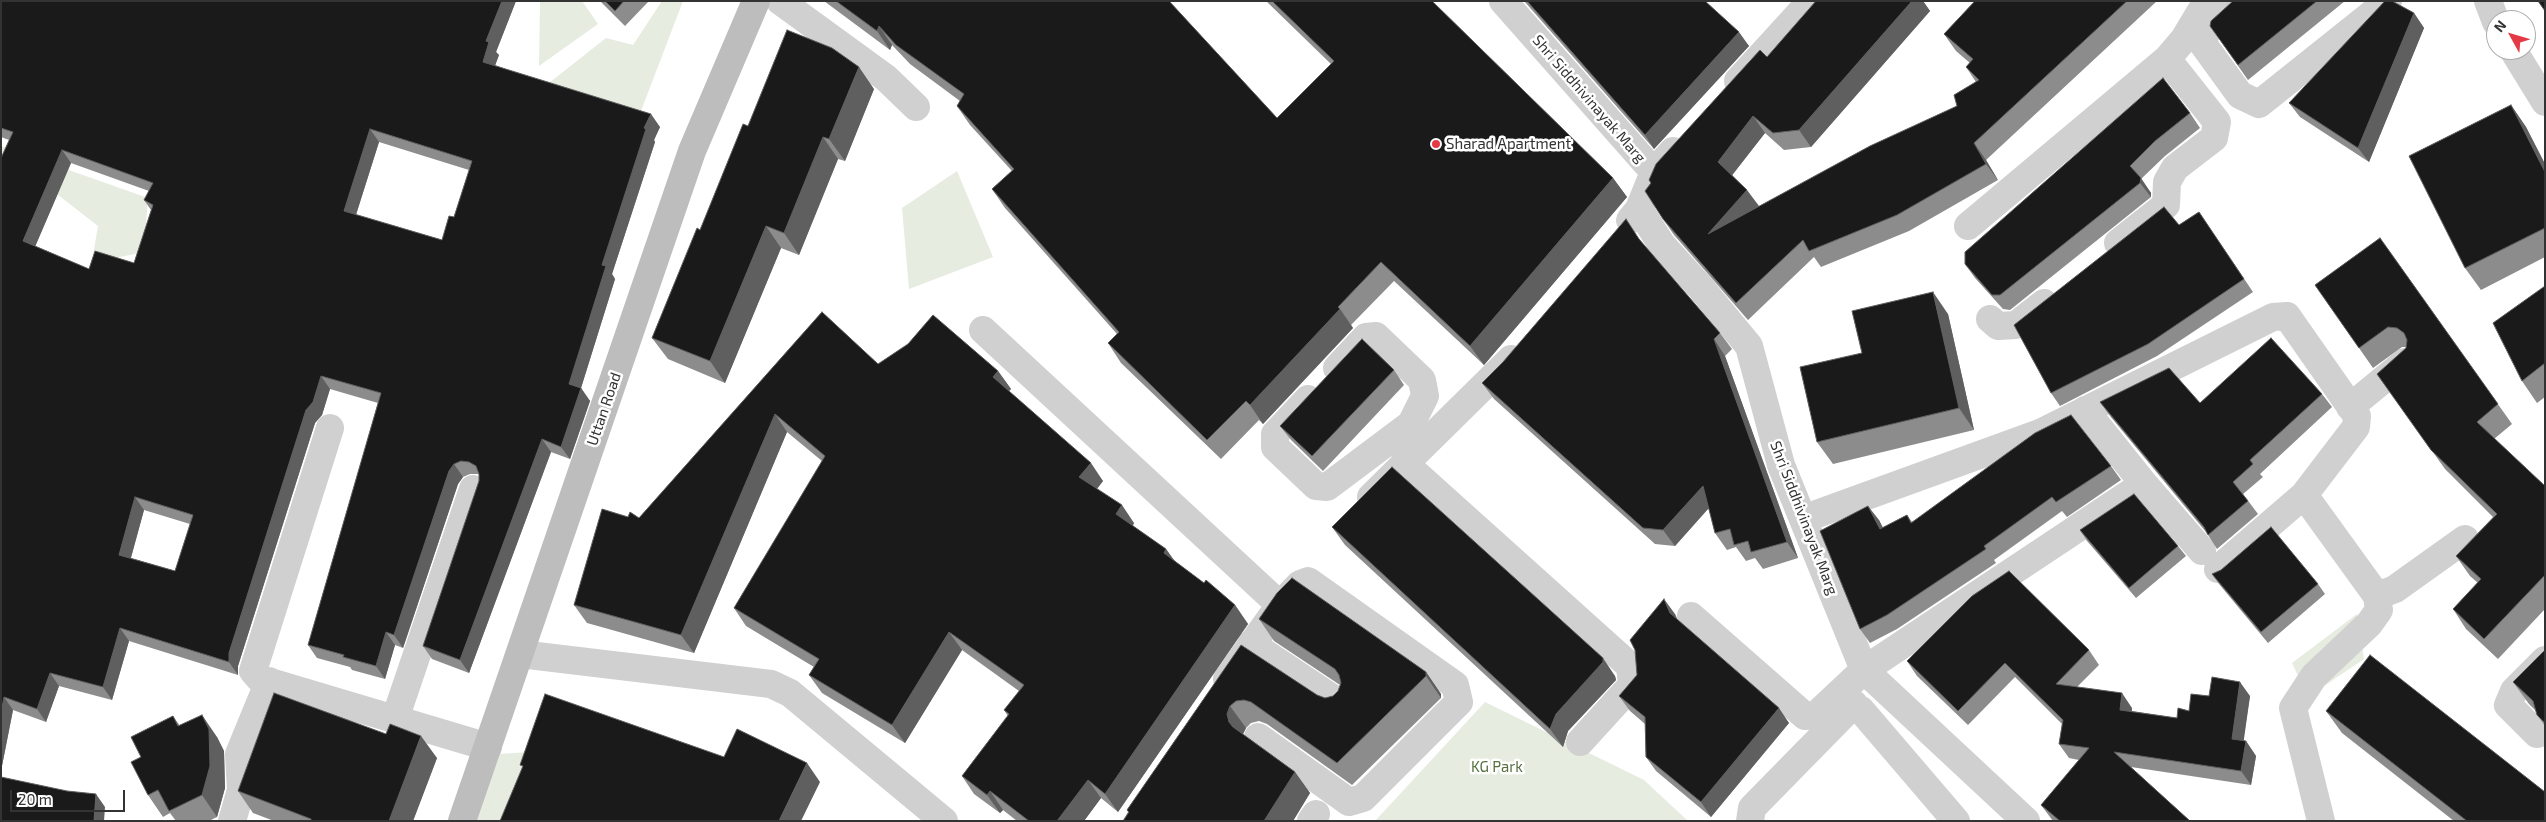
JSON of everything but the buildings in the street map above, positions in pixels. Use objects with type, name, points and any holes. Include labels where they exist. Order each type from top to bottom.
[{"type":"street","name":"Uttan Road","points":[[462,821],[692,151],[756,1]]},
{"type":"street","points":[[780,1],[886,78],[916,108]]},
{"type":"street","name":"Shri Siddhivinayak Marg","points":[[1503,1],[1654,172],[1638,210],[1662,245],[1749,346],[1781,465],[1870,676],[2026,821]]},
{"type":"street","points":[[1720,101],[1811,1]]},
{"type":"street","points":[[1968,226],[2167,59],[2184,39],[2207,1]]},
{"type":"street","points":[[2237,1],[2207,27],[2203,44],[2240,95],[2259,104],[2388,1]]},
{"type":"street","points":[[2098,259],[2166,205],[2167,182],[2175,168],[2214,138],[2217,122],[2167,59]]},
{"type":"street","points":[[2519,60],[2545,102]]},
{"type":"street","points":[[1654,172],[1693,129]]},
{"type":"street","points":[[1613,240],[1638,210]]},
{"type":"street","points":[[1990,319],[1998,326],[2016,325],[2061,289]]},
{"type":"street","points":[[1803,519],[2040,433],[2085,410],[2273,317],[2287,316],[2357,416],[2356,427],[2304,495],[2210,560],[2144,484],[2085,410]]},
{"type":"street","points":[[983,330],[1280,605]]},
{"type":"street","points":[[1350,518],[1404,462],[1419,432],[1425,396],[1422,380],[1376,336],[1366,336],[1274,434],[1275,447],[1316,486],[1327,487],[1419,432],[1503,368],[1528,338]]},
{"type":"street","points":[[2350,407],[2405,362]]},
{"type":"street","points":[[330,428],[253,670],[260,679],[488,746]]},
{"type":"street","points":[[1404,462],[1630,666],[1632,685],[1580,742]]},
{"type":"street","points":[[1692,616],[1805,716],[1816,715],[2144,484]]},
{"type":"street","points":[[395,719],[473,489]]},
{"type":"street","points":[[2304,495],[2377,596],[2379,610],[2369,624],[2314,676],[2293,708],[2322,821]]},
{"type":"street","points":[[2377,596],[2395,589],[2465,539]]},
{"type":"street","points":[[1213,700],[1280,605],[1300,584],[1308,582],[1455,685],[1458,702],[1363,798],[1349,802],[1258,737]]},
{"type":"street","points":[[1251,644],[1341,704]]},
{"type":"street","points":[[520,654],[771,684],[790,694],[944,821]]},
{"type":"street","points":[[2537,734],[2508,705],[2514,691],[2545,660]]},
{"type":"street","points":[[1750,821],[1752,808],[1870,676]]},
{"type":"street","points":[[232,821],[241,790],[239,754],[269,681]]},
{"type":"street","points":[[1861,710],[1956,821]]},
{"type":"green space","points":[[540,1],[582,1],[598,24],[539,66]]},
{"type":"green space","points":[[662,1],[683,1],[641,111],[549,83],[606,38],[633,45]]},
{"type":"green space","points":[[1,146],[148,198],[144,252],[111,259],[93,255],[98,226],[44,184],[1,170]]},
{"type":"green space","points":[[957,171],[993,257],[909,289],[902,208]]},
{"type":"green space","points":[[2357,614],[2364,659],[2308,697],[2292,663]]},
{"type":"green space","name":"KG Park","points":[[1485,702],[1644,780],[1688,821],[1375,821]]},
{"type":"green space","points":[[530,752],[503,821],[476,821],[498,754]]},
{"type":"place","name":"Sharad Apartment","points":[[1436,144]]}]
